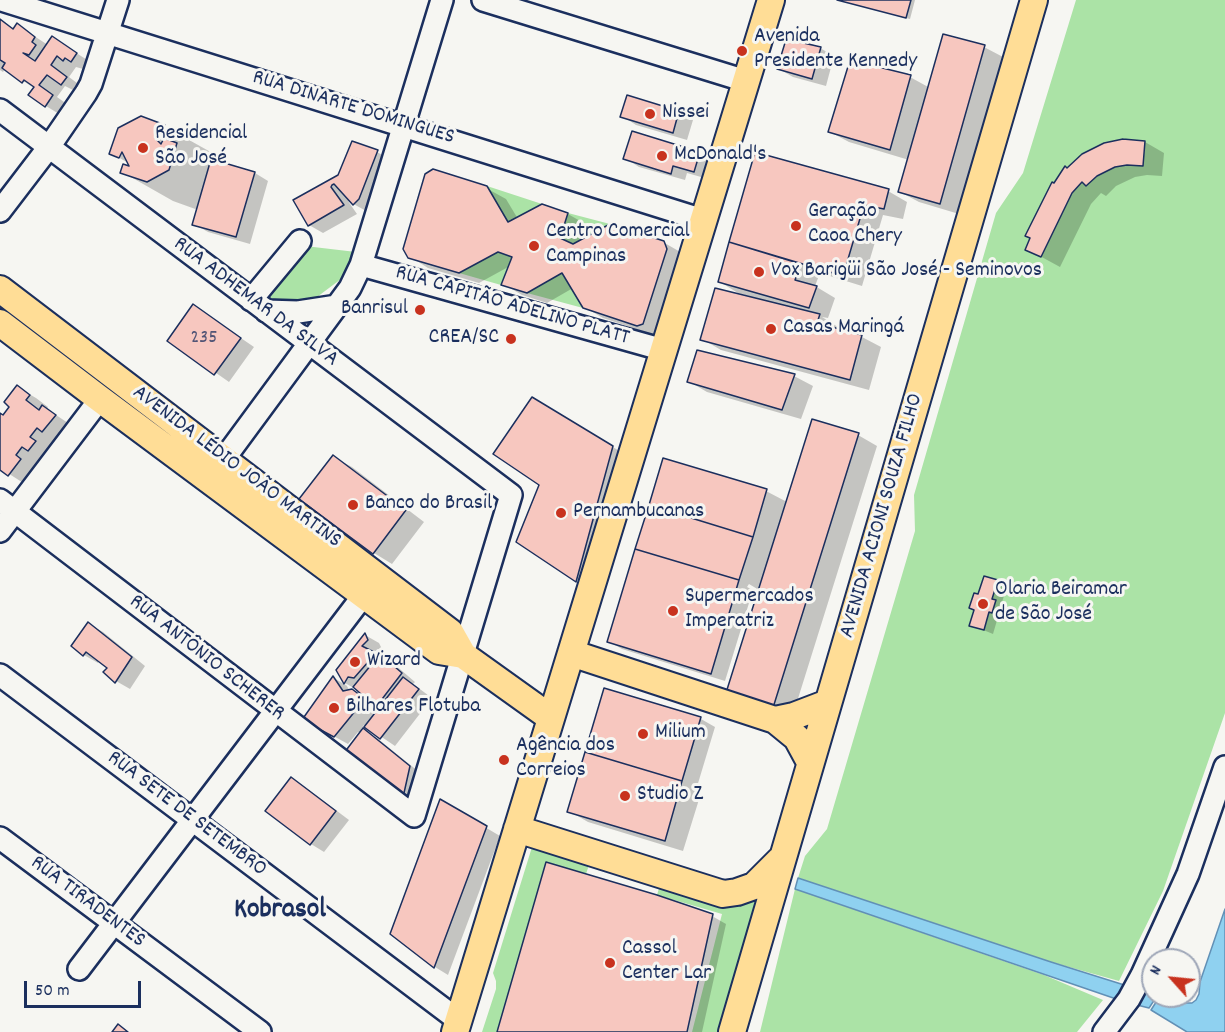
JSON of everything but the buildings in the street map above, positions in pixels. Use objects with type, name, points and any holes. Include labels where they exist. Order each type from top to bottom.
[{"type":"main road","points":[[456,1026],[771,0]]},
{"type":"main road","name":"AVENIDA ACIONI SOUZA FILHO","points":[[732,1032],[1034,0]]},
{"type":"main road","name":"AVENIDA LÉDIO JOÃO MARTINS","points":[[0,289],[450,632],[463,655],[551,718]]},
{"type":"main road","name":"AVENIDA LÉDIO JOÃO MARTINS","points":[[0,322],[439,651],[463,655]]},
{"type":"main road","points":[[571,653],[775,720],[797,738],[810,762]]},
{"type":"main road","points":[[775,720],[795,716],[828,703]]},
{"type":"main road","points":[[517,829],[723,894],[754,886],[783,858]]},
{"type":"street","name":"RUA DINARTE DOMINGUES","points":[[2,0],[704,220]]},
{"type":"street","points":[[0,211],[49,147],[86,93],[118,0]]},
{"type":"street","points":[[224,459],[350,288],[361,265],[442,0]]},
{"type":"street","points":[[483,0],[746,81]]},
{"type":"street","name":"RUA ADHEMAR DA SILVA","points":[[0,110],[511,495],[463,655]]},
{"type":"street","points":[[300,241],[258,306],[298,312],[337,306]]},
{"type":"street","name":"RUA CAPITÃO ADELINO PLATT","points":[[361,265],[664,350]]},
{"type":"street","points":[[0,531],[7,505],[100,399]]},
{"type":"street","name":"RUA ANTÔNIO SCHERER","points":[[7,505],[414,816],[463,655]]},
{"type":"street","points":[[79,969],[363,596]]},
{"type":"street","name":"RUA SETE DE SETEMBRO","points":[[0,675],[193,820],[456,1026]]},
{"type":"street","points":[[1104,1032],[1138,983],[1179,894],[1225,768]]},
{"type":"street","name":"RUA TIRADENTES","points":[[0,838],[260,1032]]},
{"type":"green space","points":[[1076,0],[1225,0],[1225,713],[1163,891],[1119,981],[1051,962],[798,878],[805,856],[827,829],[915,531],[914,495],[996,213],[1023,173]]},
{"type":"green space","points":[[487,186],[542,204],[508,222]]},
{"type":"green space","points":[[568,213],[610,224],[573,244],[560,238]]},
{"type":"green space","points":[[305,246],[356,252],[345,276],[313,300],[274,305],[262,297]]},
{"type":"green space","points":[[498,252],[512,257],[501,285],[459,273]]},
{"type":"green space","points":[[562,273],[583,308],[527,293]]},
{"type":"green space","points":[[538,845],[590,862],[586,874],[546,862],[497,1032],[482,1032],[496,989],[493,973],[532,847]]},
{"type":"green space","points":[[660,885],[742,901],[759,898],[718,1032],[692,1032],[722,914],[657,895]]},
{"type":"green space","points":[[795,889],[1044,975],[1103,1000],[1077,1032],[760,1032]]},
{"type":"water","points":[[798,878],[1141,990],[1141,1006],[1125,1002],[795,889]]},
{"type":"water","points":[[1225,909],[1225,1032],[1187,1032],[1151,1010],[1152,1008],[1201,1008],[1201,979]]},
{"type":"place","name":"Avenida Presidente Kennedy","points":[[742,51]]},
{"type":"place","name":"Nissei","points":[[650,114]]},
{"type":"place","name":"Residencial São José","points":[[143,148]]},
{"type":"place","name":"McDonald's","points":[[662,156]]},
{"type":"place","name":"Geração Caoa Chery","points":[[796,226]]},
{"type":"place","name":"Centro Comercial Campinas","points":[[534,246]]},
{"type":"place","name":"Vox Barigüi São José - Seminovos","points":[[759,272]]},
{"type":"place","name":"Banrisul","points":[[420,310]]},
{"type":"place","name":"Casas Maringá","points":[[771,329]]},
{"type":"place","name":"CREA/SC","points":[[511,339]]},
{"type":"place","name":"Banco do Brasil","points":[[353,505]]},
{"type":"place","name":"Pernambucanas","points":[[561,513]]},
{"type":"place","name":"Olaria Beiramar de São José","points":[[983,604]]},
{"type":"place","name":"Supermercados Imperatriz","points":[[673,611]]},
{"type":"place","name":"Wizard","points":[[355,662]]},
{"type":"place","name":"Bilhares Flotuba","points":[[334,708]]},
{"type":"place","name":"Milium","points":[[643,734]]},
{"type":"place","name":"Agência dos Correios","points":[[504,760]]},
{"type":"place","name":"Studio Z","points":[[625,796]]},
{"type":"place","name":"Cassol Center Lar","points":[[610,963]]},
{"type":"district","name":"Kobrasol","points":[[280,912]]}]
